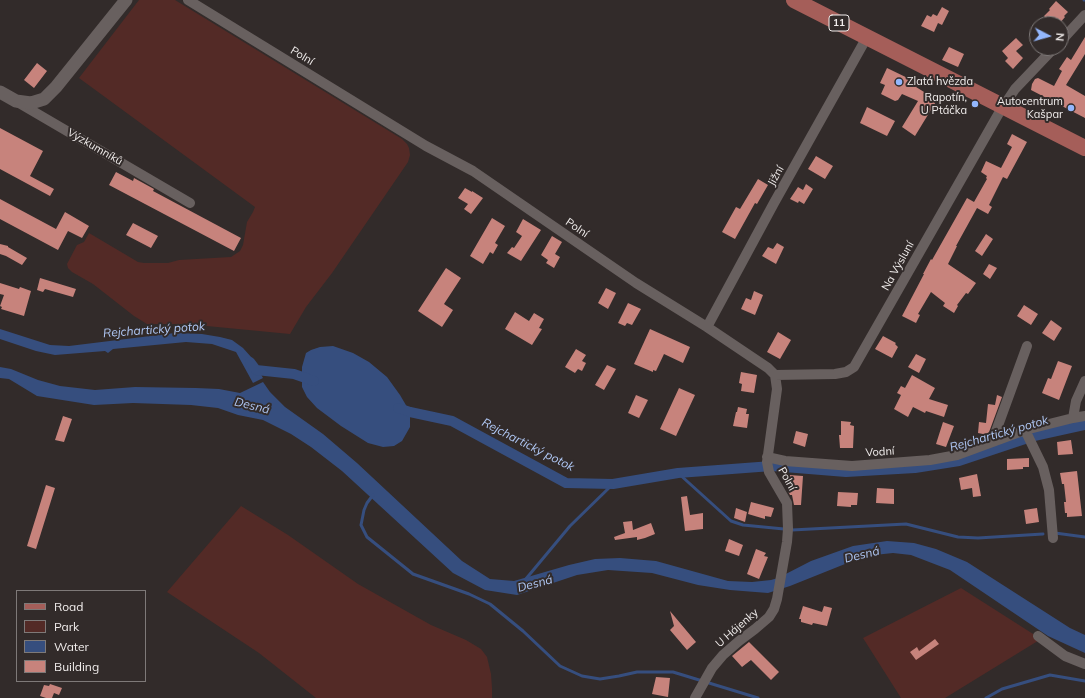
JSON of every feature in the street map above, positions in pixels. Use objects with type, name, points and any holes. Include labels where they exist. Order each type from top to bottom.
[{"type":"main road","name":"11","points":[[794,0],[1085,148]]},
{"type":"street","points":[[16,101],[28,103],[35,102],[44,99],[50,94],[126,0]]},
{"type":"street","name":"Polní","points":[[188,0],[420,142],[473,171],[636,283],[708,327],[768,368],[775,375],[777,389],[768,464],[787,502],[788,529],[782,572]]},
{"type":"street","points":[[1069,33],[1085,16]]},
{"type":"street","name":"Jižní","points":[[708,327],[774,203],[867,37]]},
{"type":"street","name":"Na Výsluní","points":[[775,375],[835,374],[846,372],[854,368],[1003,106],[1015,89],[1046,56]]},
{"type":"street","name":"Výzkumníků","points":[[0,92],[190,203]]},
{"type":"street","points":[[992,442],[1027,346]]},
{"type":"street","points":[[1073,418],[1076,401],[1085,381]]},
{"type":"street","name":"Vodní","points":[[768,464],[785,461],[852,466],[930,460],[957,455],[992,442],[1073,418],[1085,416]]},
{"type":"street","points":[[1026,432],[1043,467],[1049,490],[1054,538]]},
{"type":"street","name":"U Hájenky","points":[[695,698],[712,668],[723,655],[739,640],[755,629],[774,609],[782,572]]},
{"type":"street","points":[[1038,636],[1066,656],[1085,664]]},
{"type":"green space","points":[[139,0],[175,0],[402,139],[409,148],[410,155],[408,162],[332,273],[306,307],[290,334],[186,324],[147,324],[134,316],[93,284],[72,272],[68,268],[67,264],[77,245],[84,242],[89,233],[138,262],[168,263],[179,260],[231,257],[240,251],[243,245],[247,222],[255,207],[79,78]]},
{"type":"green space","points":[[241,506],[288,535],[358,584],[431,625],[466,640],[481,649],[487,657],[491,674],[492,698],[316,698],[259,653],[167,592]]},
{"type":"green space","points":[[961,588],[1041,639],[945,698],[901,698],[863,638]]},
{"type":"water","points":[[0,329],[50,345],[69,346],[175,333],[202,334],[220,337],[232,340],[243,348],[252,358],[263,378],[253,383],[236,352],[212,344],[186,342],[113,349],[108,353],[105,351],[55,355],[36,351],[0,339]]},
{"type":"water","points":[[333,346],[353,353],[369,362],[387,377],[410,412],[410,427],[402,441],[394,446],[383,447],[368,443],[341,426],[317,408],[307,397],[302,387],[302,367],[306,353],[320,347]]},
{"type":"water","name":"Desná","points":[[0,367],[11,369],[38,380],[60,386],[95,390],[135,387],[196,388],[219,389],[240,393],[263,382],[270,392],[285,407],[323,434],[357,463],[462,561],[490,579],[514,581],[595,559],[620,558],[656,561],[728,581],[752,582],[778,578],[811,561],[853,546],[887,541],[914,543],[936,549],[967,562],[1070,628],[1085,635],[1085,653],[1048,636],[950,570],[911,555],[893,553],[865,556],[790,586],[768,593],[730,590],[698,585],[652,573],[608,570],[577,575],[517,595],[485,590],[453,573],[342,471],[311,447],[291,434],[263,420],[238,415],[218,408],[191,405],[133,403],[94,405],[37,396],[9,379],[0,378]]},
{"type":"building","points":[[1056,1],[1068,12],[1064,16],[1044,16],[1050,10],[1049,9]]},
{"type":"building","points":[[942,7],[949,11],[942,25],[938,23],[934,32],[921,26],[927,15],[931,17],[933,14],[937,16]]},
{"type":"building","points":[[1085,37],[1085,54],[1066,85],[1085,96],[1085,118],[1031,90],[1032,84],[1035,79],[1038,78],[1054,86],[1062,71],[1059,69],[1067,57],[1071,60]]},
{"type":"building","points":[[1016,38],[1023,45],[1016,51],[1023,58],[1013,69],[1005,61],[1008,58],[1002,51]]},
{"type":"building","points":[[949,47],[964,54],[958,67],[942,60]]},
{"type":"building","points":[[37,63],[47,71],[34,88],[24,80]]},
{"type":"building","points":[[887,68],[918,83],[916,87],[937,100],[915,136],[902,127],[918,101],[902,94],[898,100],[895,101],[881,94],[885,85],[880,83]]},
{"type":"building","points":[[867,107],[895,121],[887,136],[860,123]]},
{"type":"building","points":[[0,128],[43,151],[30,176],[54,189],[50,196],[0,169]]},
{"type":"building","points":[[1012,134],[1027,142],[1007,179],[1003,177],[989,205],[992,207],[988,214],[977,208],[948,264],[976,283],[957,305],[958,306],[954,313],[943,306],[945,303],[931,292],[918,314],[920,315],[916,323],[902,316],[931,259],[932,260],[967,198],[974,202],[987,179],[987,176],[981,172],[986,161],[1001,168],[1012,147],[1007,144]]},
{"type":"building","points":[[816,156],[833,166],[825,179],[808,169]]},
{"type":"building","points":[[116,172],[133,181],[134,178],[154,189],[153,191],[241,238],[234,251],[109,185]]},
{"type":"building","points":[[758,179],[768,185],[757,204],[755,203],[735,239],[722,232],[736,207],[740,209]]},
{"type":"building","points":[[806,184],[813,189],[804,204],[790,199],[798,187],[803,190]]},
{"type":"building","points":[[465,188],[483,198],[471,214],[464,209],[468,204],[458,198]]},
{"type":"building","points":[[0,199],[56,229],[65,212],[89,226],[82,238],[68,231],[58,250],[0,219]]},
{"type":"building","points":[[492,218],[505,226],[495,243],[498,245],[493,254],[490,252],[483,264],[470,256]]},
{"type":"building","points":[[523,219],[541,230],[521,261],[507,253],[512,247],[514,248],[522,236],[516,232]]},
{"type":"building","points":[[133,223],[158,236],[151,248],[126,235]]},
{"type":"building","points":[[986,234],[993,239],[982,256],[975,251]]},
{"type":"building","points":[[552,236],[562,242],[555,254],[560,257],[554,268],[546,263],[548,260],[541,255]]},
{"type":"building","points":[[777,243],[784,247],[776,264],[762,256],[768,247],[773,249]]},
{"type":"building","points":[[0,244],[8,246],[27,258],[22,265],[0,254]]},
{"type":"building","points":[[989,264],[997,268],[990,279],[983,274]]},
{"type":"building","points":[[446,268],[461,278],[444,304],[453,310],[442,327],[418,311]]},
{"type":"building","points":[[40,278],[76,289],[73,297],[45,289],[43,292],[37,290]]},
{"type":"building","points":[[0,283],[31,291],[24,316],[1,309],[2,307],[0,306],[4,295],[0,294]]},
{"type":"building","points":[[606,288],[616,293],[608,309],[598,303]]},
{"type":"building","points":[[754,291],[763,295],[755,315],[741,309],[746,298],[751,300]]},
{"type":"building","points":[[628,303],[641,309],[632,325],[627,323],[625,326],[618,323]]},
{"type":"building","points":[[1024,305],[1038,314],[1031,325],[1017,316]]},
{"type":"building","points":[[515,312],[529,321],[534,313],[544,319],[539,328],[542,329],[532,345],[505,329]]},
{"type":"building","points":[[1051,320],[1062,328],[1054,341],[1042,333]]},
{"type":"building","points":[[650,329],[690,347],[683,363],[664,354],[656,371],[653,370],[653,372],[634,364]]},
{"type":"building","points":[[778,332],[791,340],[780,359],[767,352]]},
{"type":"building","points":[[883,336],[896,343],[895,344],[898,347],[892,358],[875,349]]},
{"type":"building","points":[[576,349],[586,355],[582,361],[586,363],[582,371],[578,369],[575,373],[565,367]]},
{"type":"building","points":[[916,354],[926,359],[919,373],[908,367]]},
{"type":"building","points":[[1058,361],[1072,366],[1059,400],[1042,393],[1048,378],[1051,379]]},
{"type":"building","points":[[607,365],[616,369],[604,390],[595,385]]},
{"type":"building","points":[[741,372],[757,375],[754,393],[741,391],[742,384],[739,383]]},
{"type":"building","points":[[912,375],[935,388],[929,399],[948,405],[944,417],[926,411],[925,413],[913,407],[908,417],[894,409],[901,395],[897,393],[901,386],[905,388]]},
{"type":"building","points":[[679,388],[695,395],[676,436],[660,429]]},
{"type":"building","points":[[636,395],[648,400],[639,418],[628,413]]},
{"type":"building","points":[[997,395],[1002,397],[988,435],[978,433],[979,422],[986,423],[988,404],[995,405]]},
{"type":"building","points":[[738,407],[747,409],[746,414],[749,414],[747,428],[733,426]]},
{"type":"building","points":[[63,416],[72,419],[64,442],[55,440]]},
{"type":"building","points":[[841,421],[851,422],[850,425],[854,426],[853,448],[840,448],[839,435],[841,435]]},
{"type":"building","points":[[943,422],[954,426],[946,447],[936,444]]},
{"type":"building","points":[[796,431],[808,434],[805,447],[793,443]]},
{"type":"building","points":[[1071,440],[1073,454],[1058,455],[1057,442]]},
{"type":"building","points":[[1029,458],[1029,467],[1007,470],[1007,459]]},
{"type":"building","points":[[1077,471],[1082,516],[1067,517],[1064,502],[1066,502],[1064,484],[1062,484],[1060,473]]},
{"type":"building","points":[[977,474],[981,496],[973,497],[972,488],[961,490],[959,478]]},
{"type":"building","points":[[789,475],[803,476],[801,505],[794,505],[792,495],[790,495],[788,491]]},
{"type":"building","points":[[46,485],[55,488],[36,549],[27,546]]},
{"type":"building","points":[[877,488],[894,489],[894,504],[876,503]]},
{"type":"building","points":[[838,492],[858,493],[857,505],[851,505],[851,507],[837,506]]},
{"type":"building","points":[[687,496],[690,515],[703,513],[703,529],[685,531],[681,497]]},
{"type":"building","points":[[751,502],[774,508],[771,517],[765,516],[765,519],[748,514]]},
{"type":"building","points":[[736,508],[747,512],[745,522],[734,518]]},
{"type":"building","points":[[1037,508],[1039,522],[1026,524],[1024,510]]},
{"type":"building","points":[[632,521],[633,530],[651,523],[655,534],[637,540],[637,537],[615,540],[614,537],[625,533],[623,522]]},
{"type":"building","points":[[729,539],[743,545],[739,556],[725,551]]},
{"type":"building","points":[[756,549],[766,553],[764,556],[768,557],[759,579],[747,574]]},
{"type":"building","points":[[803,606],[822,612],[824,606],[832,608],[827,626],[813,623],[812,625],[801,622],[801,619],[799,619]]},
{"type":"building","points":[[670,611],[696,642],[687,650],[670,630],[674,626]]},
{"type":"building","points":[[935,639],[939,644],[916,660],[910,652],[917,647],[919,651]]},
{"type":"building","points":[[749,642],[779,672],[771,680],[751,660],[742,667],[732,656]]},
{"type":"building","points":[[656,677],[670,678],[668,697],[652,694]]},
{"type":"building","points":[[50,684],[62,688],[59,695],[54,693],[52,698],[40,696],[44,685],[49,686]]},
{"type":"waterway","name":"Rejchartický potok","points":[[250,362],[256,370],[294,374],[314,381]]},
{"type":"waterway","name":"Rejchartický potok","points":[[398,408],[452,421],[566,483],[613,484],[678,473],[772,466],[846,472],[915,468],[959,461],[1034,436],[1085,425]]},
{"type":"waterway","points":[[678,473],[731,521],[743,525],[784,529]]},
{"type":"waterway","name":"Desná","points":[[525,580],[570,526],[613,484]]},
{"type":"waterway","points":[[373,495],[364,510],[361,525],[367,537],[413,574],[469,594],[490,604],[523,631],[560,666],[582,676],[600,679],[637,672],[673,672],[758,698]]},
{"type":"waterway","points":[[792,530],[906,524],[958,537],[978,538],[1043,534]]},
{"type":"waterway","points":[[1055,533],[1085,537]]},
{"type":"waterway","points":[[986,698],[1002,689],[1050,675],[1085,681]]},
{"type":"place","name":"Zlatá hvězda","points":[[899,82]]},
{"type":"place","name":"Rapotín, U Ptáčka","points":[[975,104]]},
{"type":"place","name":"Autocentrum Kašpar","points":[[1071,108]]}]
